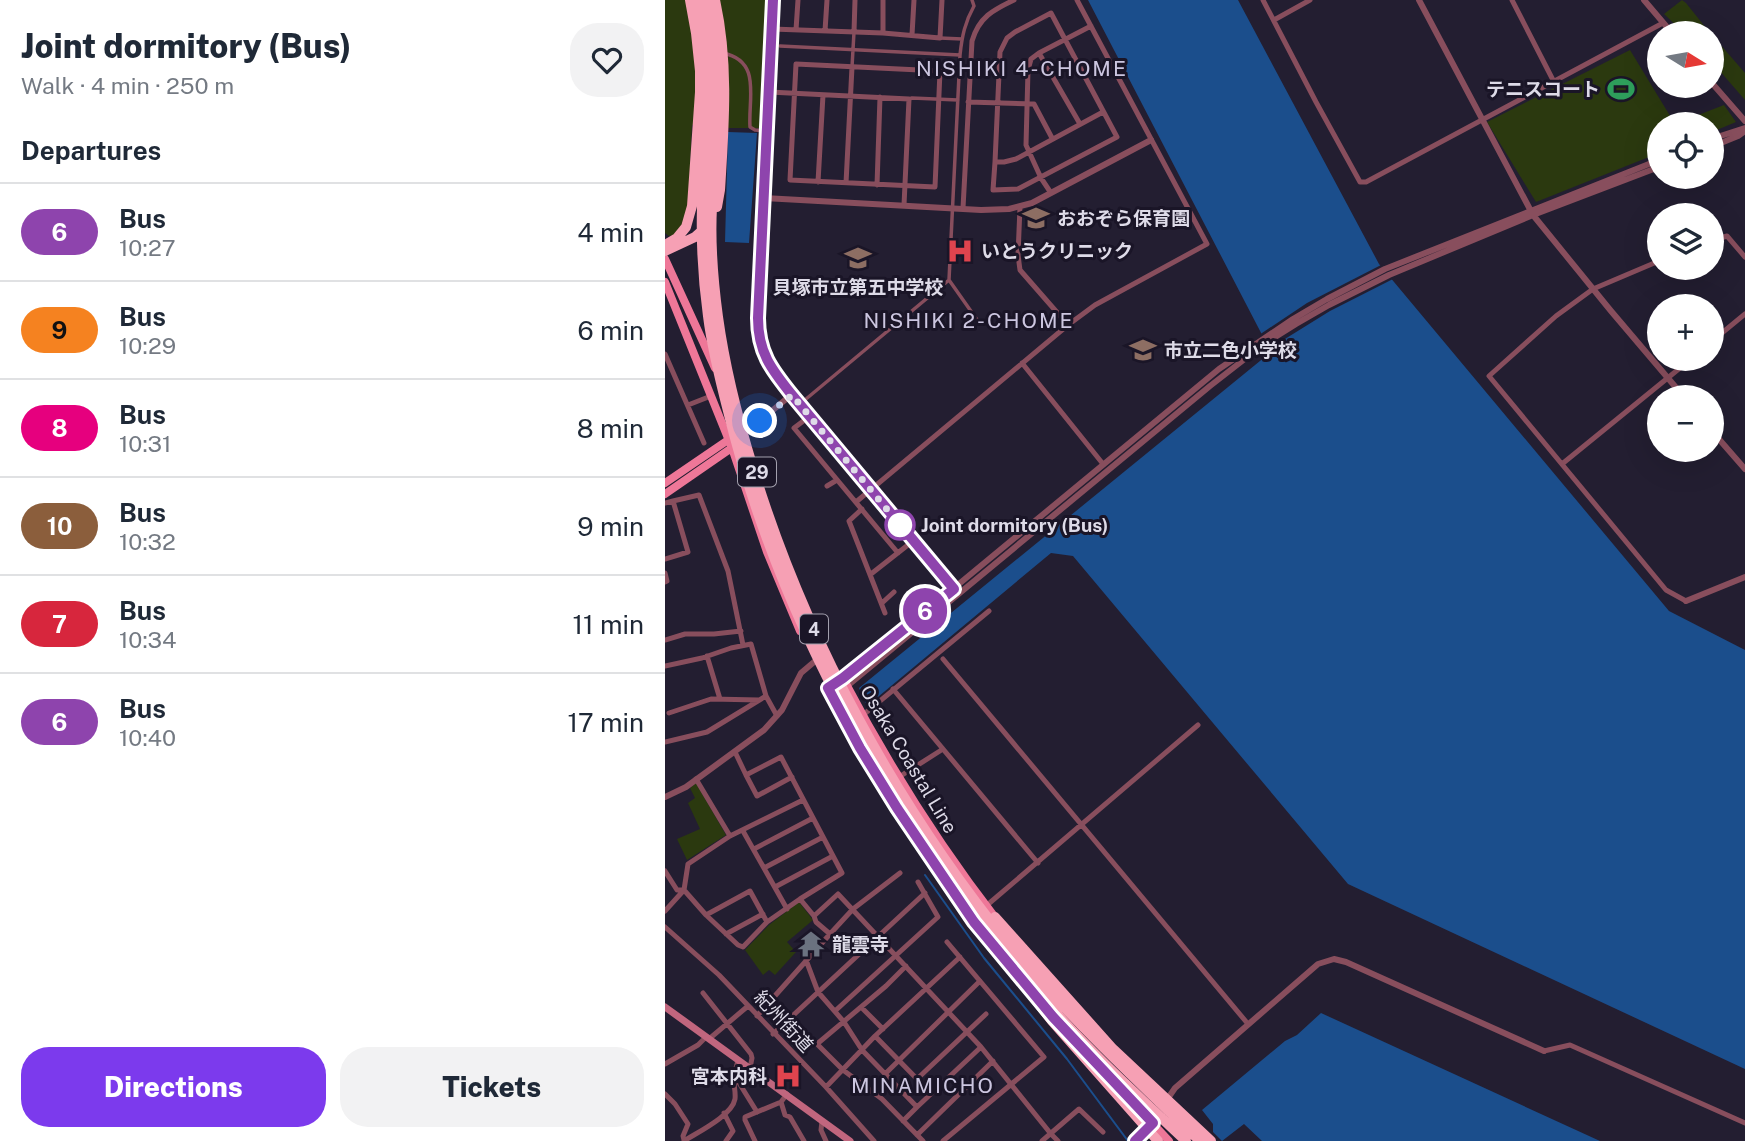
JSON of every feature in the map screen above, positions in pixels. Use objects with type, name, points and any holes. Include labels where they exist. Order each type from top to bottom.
[{"type":"highway","points":[[665,248],[686,228],[691,215],[700,71],[690,0]]},
{"type":"highway","name":"4","points":[[699,0],[708,76],[702,238],[708,319],[717,368],[741,462],[764,531],[795,608],[870,755],[911,823],[975,915],[1075,1034],[1186,1141]]},
{"type":"highway","name":"4","points":[[708,0],[713,24],[717,76],[711,209],[712,266],[722,343],[741,430],[772,528],[803,605],[841,685],[890,773],[981,909],[1037,978],[1081,1026],[1200,1141]]},
{"type":"highway","points":[[665,248],[703,230],[717,206],[725,83],[723,44],[715,0]]},
{"type":"highway","points":[[988,908],[1113,1049],[1211,1141]]},
{"type":"highway","points":[[1015,971],[1052,1020],[1158,1141]]},
{"type":"main road","name":"Osaka Coastal Line","points":[[665,259],[744,434],[782,543],[813,616],[845,682],[899,777],[988,908],[1050,986],[1186,1141]]},
{"type":"main road","name":"Osaka Coastal Line","points":[[665,282],[730,444],[767,552],[814,662],[873,768],[974,922],[1053,1017],[1169,1141]]},
{"type":"main road","points":[[665,494],[744,434]]},
{"type":"main road","points":[[665,483],[730,444]]},
{"type":"main road","points":[[665,1007],[851,1141]]},
{"type":"street","points":[[773,0],[758,332],[765,357],[774,373],[959,595]]},
{"type":"street","points":[[796,30],[798,0]]},
{"type":"street","points":[[825,31],[827,0]]},
{"type":"street","points":[[846,183],[855,0]]},
{"type":"street","points":[[883,0],[883,33]]},
{"type":"street","points":[[912,35],[914,0]]},
{"type":"street","points":[[940,38],[942,0]]},
{"type":"street","points":[[972,0],[974,6],[967,20],[960,55],[950,280],[980,324]]},
{"type":"street","points":[[963,208],[972,41],[975,29],[984,18],[1014,0]]},
{"type":"street","points":[[856,502],[1095,305],[1207,244],[1077,0]]},
{"type":"street","points":[[1263,0],[1360,182],[1366,182],[1647,32]]},
{"type":"street","points":[[1274,20],[1310,0]]},
{"type":"street","points":[[1419,0],[1532,213],[1674,385]]},
{"type":"street","points":[[1512,0],[1555,82]]},
{"type":"street","points":[[1644,0],[1661,21]]},
{"type":"street","points":[[1051,13],[1065,40],[1117,137],[1018,189],[993,190],[1000,52],[1007,38],[1051,13]]},
{"type":"street","points":[[1051,193],[1026,145],[1028,70],[1031,59],[1039,53],[1091,26]]},
{"type":"street","points":[[772,29],[962,39]]},
{"type":"street","points":[[780,46],[960,55]]},
{"type":"street","points":[[695,54],[722,52],[743,61],[749,72],[751,86],[750,127],[768,131]]},
{"type":"street","points":[[1039,53],[1080,124]]},
{"type":"street","points":[[796,64],[852,67],[940,71],[935,187],[790,180],[796,64]]},
{"type":"street","points":[[769,92],[958,100]]},
{"type":"street","points":[[818,181],[823,95]]},
{"type":"street","points":[[877,185],[880,97]]},
{"type":"street","points":[[1724,97],[1745,121]]},
{"type":"street","points":[[904,205],[909,99]]},
{"type":"street","points":[[968,102],[1034,104],[1052,138]]},
{"type":"street","points":[[995,162],[1016,159],[1103,112]]},
{"type":"street","points":[[1724,135],[1745,129]]},
{"type":"street","points":[[1724,142],[1738,136],[1745,129]]},
{"type":"street","points":[[764,198],[1009,209],[1032,203],[1151,140]]},
{"type":"street","points":[[833,697],[845,682],[954,589],[1219,369],[1387,272],[1647,165]]},
{"type":"street","points":[[1532,213],[1647,171]]},
{"type":"street","points":[[1020,207],[1020,270],[1068,325]]},
{"type":"street","points":[[1724,237],[1727,236],[1745,257]]},
{"type":"street","points":[[1647,266],[1593,289],[1556,316],[1489,376],[1666,590],[1686,601],[1745,578]]},
{"type":"street","points":[[800,404],[950,280]]},
{"type":"street","points":[[1724,331],[1745,314]]},
{"type":"street","points":[[828,688],[845,682],[959,595],[1263,342]]},
{"type":"street","points":[[665,354],[704,443]]},
{"type":"street","points":[[1022,363],[1103,464]]},
{"type":"street","points":[[1562,464],[1676,371]]},
{"type":"street","points":[[744,434],[792,395]]},
{"type":"street","points":[[688,405],[711,396]]},
{"type":"street","points":[[810,416],[795,428],[898,553]]},
{"type":"street","points":[[1724,445],[1745,469]]},
{"type":"street","points":[[827,486],[837,480]]},
{"type":"street","points":[[665,503],[699,495],[728,571],[743,645]]},
{"type":"street","points":[[665,559],[688,552],[673,501]]},
{"type":"street","points":[[862,509],[849,521],[885,613]]},
{"type":"street","points":[[871,574],[913,541]]},
{"type":"street","points":[[665,573],[665,582]]},
{"type":"street","points":[[882,603],[894,592]]},
{"type":"street","points":[[863,715],[989,611]]},
{"type":"street","points":[[665,640],[685,634],[741,631]]},
{"type":"street","points":[[665,666],[751,644],[767,696],[777,716]]},
{"type":"street","points":[[707,656],[720,699]]},
{"type":"street","points":[[943,659],[1248,1024]]},
{"type":"street","points":[[665,797],[697,779],[764,730],[782,710],[801,673],[814,662]]},
{"type":"street","points":[[894,689],[1038,863]]},
{"type":"street","points":[[665,742],[707,732],[767,696]]},
{"type":"street","points":[[669,713],[711,699],[760,700]]},
{"type":"street","points":[[988,908],[1198,725]]},
{"type":"street","points":[[899,777],[943,749]]},
{"type":"street","points":[[734,752],[757,796],[792,777]]},
{"type":"street","points":[[665,871],[677,890],[684,890],[706,915],[743,947],[767,922],[842,873],[781,757],[746,775]]},
{"type":"street","points":[[697,779],[730,836]]},
{"type":"street","points":[[665,911],[684,890],[688,864],[730,836],[803,800]]},
{"type":"street","points":[[754,849],[813,818]]},
{"type":"street","points":[[743,831],[787,909]]},
{"type":"street","points":[[764,868],[823,837]]},
{"type":"street","points":[[775,887],[833,856]]},
{"type":"street","points":[[757,1016],[853,909],[899,873]]},
{"type":"street","points":[[835,1011],[938,917],[918,882]]},
{"type":"street","points":[[706,915],[750,891],[767,922]]},
{"type":"street","points":[[773,1034],[925,893]]},
{"type":"street","points":[[814,916],[838,894],[967,1031],[1058,1141]]},
{"type":"street","points":[[800,899],[816,922],[830,934]]},
{"type":"street","points":[[726,934],[763,914]]},
{"type":"street","name":"紀州街道","points":[[665,927],[719,975],[874,1141]]},
{"type":"street","points":[[943,1141],[1044,1057],[947,942]]},
{"type":"street","points":[[826,1087],[875,1036],[960,957]]},
{"type":"street","points":[[1135,1141],[1153,1123],[1175,1088],[1318,964],[1333,959],[1358,967],[1543,1051],[1570,1045],[1745,1123]]},
{"type":"street","points":[[806,960],[818,992],[844,1022],[862,1050],[917,1107]]},
{"type":"street","points":[[906,966],[817,1044],[843,1070],[882,1099],[923,1141]]},
{"type":"street","points":[[885,1074],[980,981]]},
{"type":"street","points":[[703,993],[751,1054],[750,1068]]},
{"type":"street","points":[[665,1064],[698,1045],[748,1006]]},
{"type":"street","points":[[861,1007],[883,1029]]},
{"type":"street","points":[[875,1036],[917,1079],[986,1014]]},
{"type":"street","points":[[903,1121],[981,1047]]},
{"type":"street","points":[[667,1098],[688,1124],[683,1136],[684,1141],[700,1133],[732,1105],[734,1076],[739,1060]]},
{"type":"street","points":[[917,1135],[993,1061]]},
{"type":"street","points":[[734,1076],[757,1112]]},
{"type":"street","points":[[755,1141],[745,1117],[781,1102],[787,1094]]},
{"type":"street","points":[[781,1102],[785,1115],[790,1117],[804,1141]]},
{"type":"street","points":[[1042,1141],[1079,1109],[1103,1132]]},
{"type":"street","points":[[724,1113],[733,1131],[726,1141]]},
{"type":"street","points":[[822,1121],[821,1130],[826,1141]]},
{"type":"green space","points":[[665,0],[767,0],[759,128],[692,125],[690,203],[686,220],[675,235],[669,236],[665,233]]},
{"type":"green space","points":[[1682,0],[1700,21],[1671,21],[1664,14]]},
{"type":"green space","points":[[1724,49],[1745,73],[1745,100],[1724,76]]},
{"type":"green space","points":[[1630,50],[1647,78],[1647,98],[1659,98],[1668,112],[1647,112],[1647,158],[1536,202],[1487,122]]},
{"type":"green space","points":[[1724,105],[1736,122],[1724,127],[1724,112],[1706,112]]},
{"type":"green space","points":[[696,783],[726,835],[687,860],[677,839],[700,829],[688,803],[695,798],[690,788]]},
{"type":"green space","points":[[799,902],[813,920],[787,942],[796,952],[775,975],[769,970],[763,975],[745,950],[769,925]]},
{"type":"water","points":[[1088,0],[1238,0],[1379,264],[1669,611],[1745,650],[1745,1069],[1348,884],[1073,556],[1051,553],[867,706],[859,688],[1271,352]]},
{"type":"water","points":[[728,132],[757,133],[749,243],[725,242]]},
{"type":"water","points":[[1321,1013],[1600,1141],[1262,1141],[1244,1124],[1222,1141],[1213,1132],[1213,1124],[1202,1110]]},
{"type":"pier","points":[[1383,264],[1393,279],[1330,311],[1267,350],[1259,335],[1307,303]]},
{"type":"waterway","points":[[925,875],[984,958],[1067,1059],[1128,1141]]},
{"type":"bus line","name":"6","points":[[773,0],[758,318],[761,348],[774,373],[954,589],[828,688],[860,748],[897,808],[974,922],[1053,1017],[1153,1123],[1135,1141]]},
{"type":"place","name":"テニスコート","points":[[1621,89]]},
{"type":"place","name":"おおぞら保育園","points":[[1036,218]]},
{"type":"place","name":"いとうクリニック","points":[[960,251]]},
{"type":"place","name":"貝塚市立第五中学校","points":[[858,258]]},
{"type":"place","name":"市立二色小学校","points":[[1143,350]]},
{"type":"place","name":"Joint dormitory (Bus)","points":[[900,525]]},
{"type":"place","name":"龍雲寺","points":[[811,944]]},
{"type":"place","name":"宮本内科","points":[[788,1076]]},
{"type":"district","name":"NISHIKI 4-CHOME","points":[[1022,68]]},
{"type":"district","name":"NISHIKI 2-CHOME","points":[[969,320]]},
{"type":"district","name":"MINAMICHO","points":[[923,1085]]},
{"type":"route","points":[[760,421],[792,395],[900,525]]}]
